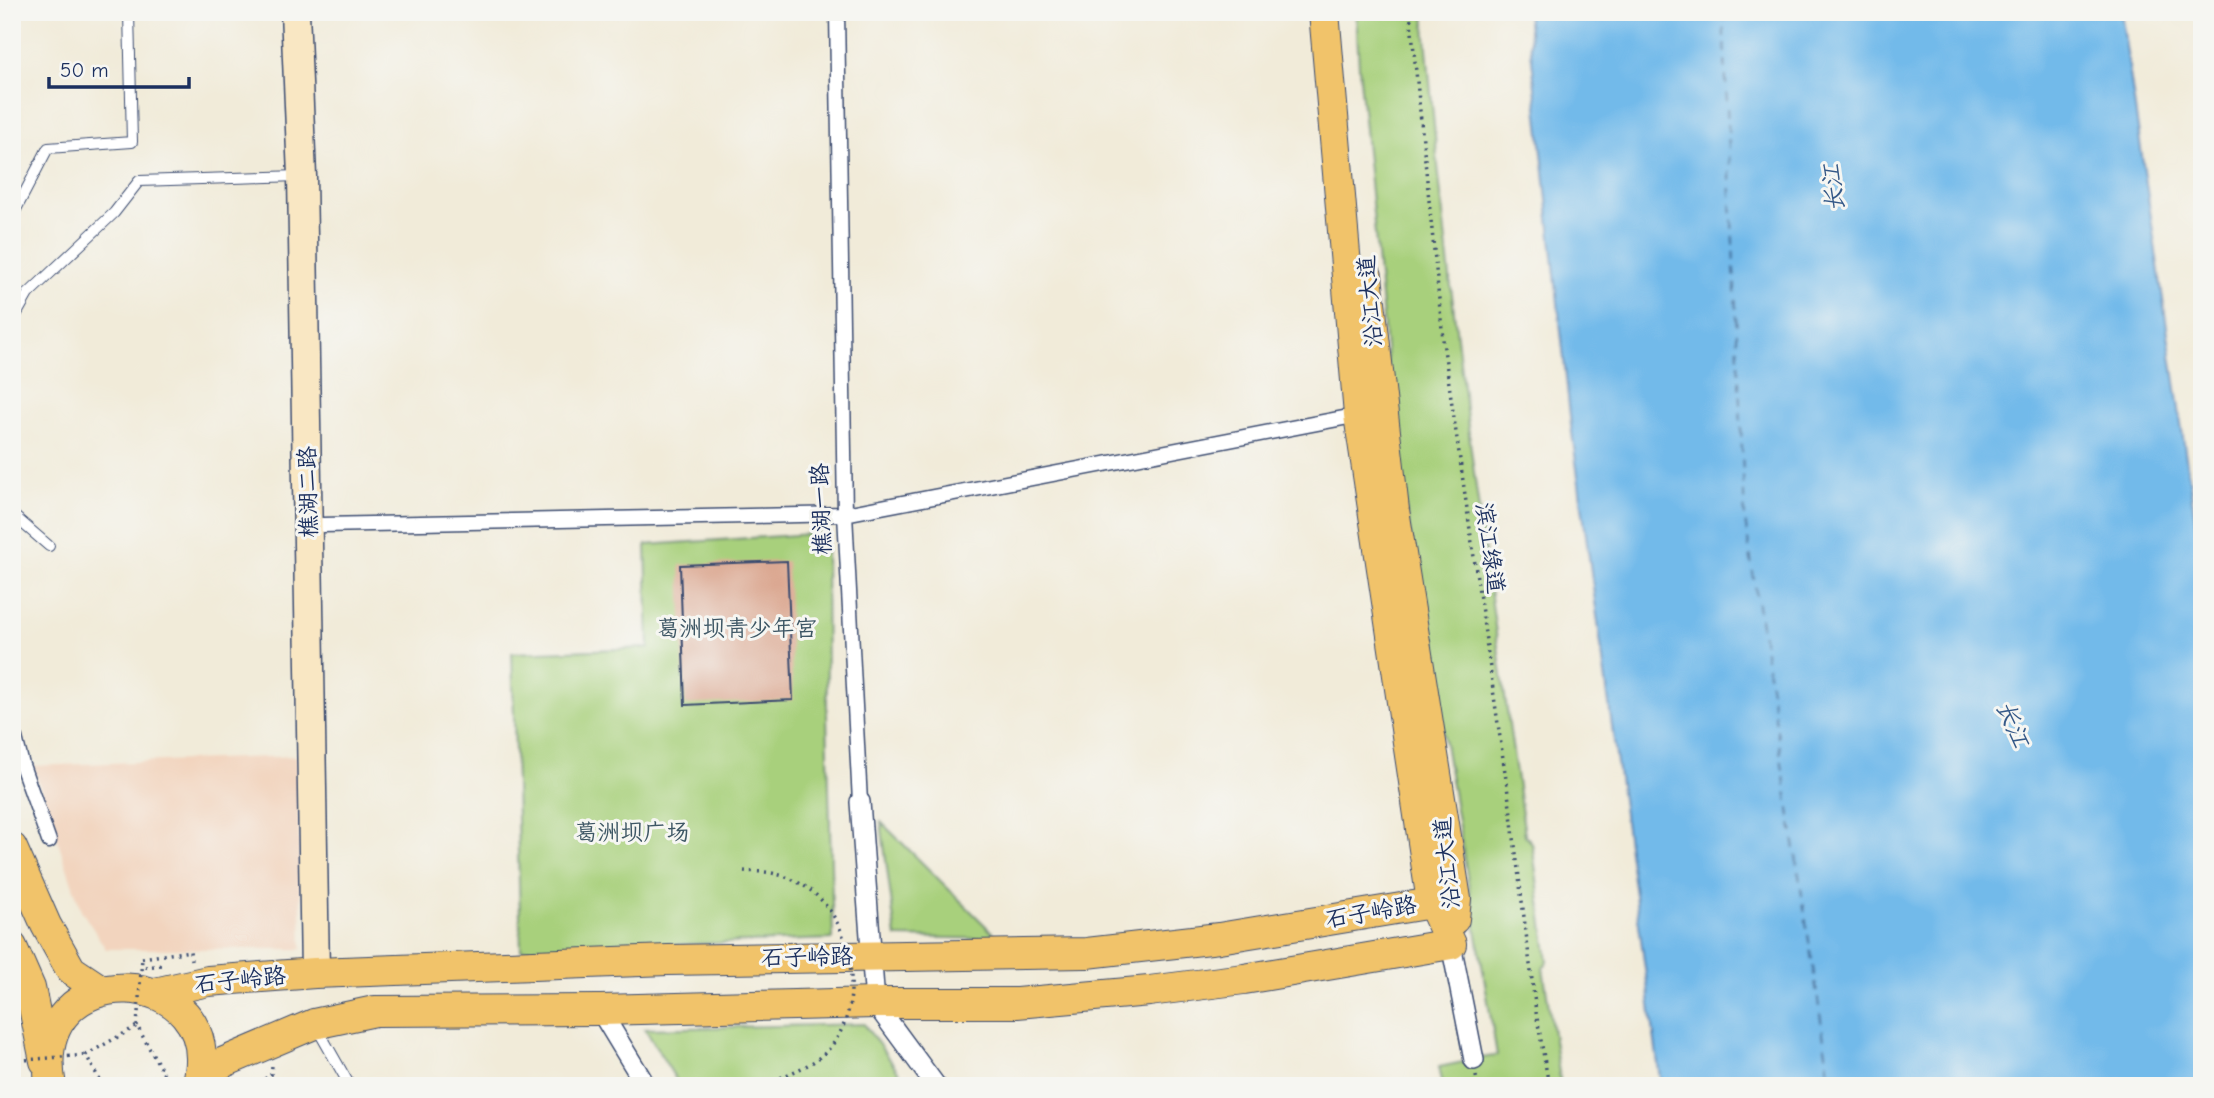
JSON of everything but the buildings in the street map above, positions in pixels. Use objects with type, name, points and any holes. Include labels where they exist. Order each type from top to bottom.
[{"type":"main road","name":"樵湖二路","points":[[295,12],[302,176],[323,973]]},
{"type":"main road","name":"樵湖二路","points":[[310,12],[322,525],[323,973]]},
{"type":"main road","name":"沿江大道","points":[[1324,12],[1359,415],[1451,944]]},
{"type":"main road","name":"沿江大道","points":[[1345,12],[1350,92],[1381,413],[1444,900]]},
{"type":"main road","points":[[12,848],[46,925],[71,970],[109,989]]},
{"type":"main road","name":"石子岭路","points":[[159,979],[208,981],[323,973],[668,960],[1087,953],[1219,938],[1444,900]]},
{"type":"main road","name":"石子岭路","points":[[199,1079],[315,1024],[375,1012],[1017,1003],[1244,979],[1451,944]]},
{"type":"main road","points":[[12,947],[30,988],[49,1078]]},
{"type":"main road","points":[[49,1078],[51,1042],[65,1015],[81,1000],[109,989],[136,988],[159,979],[191,1025],[200,1048],[199,1079]]},
{"type":"street","name":"樵湖一路","points":[[838,12],[845,514],[860,802],[875,1003]]},
{"type":"street","points":[[322,525],[845,514],[1359,415]]},
{"type":"street","points":[[12,726],[22,765],[49,841]]},
{"type":"street","points":[[1451,944],[1474,1060]]},
{"type":"street","points":[[875,1003],[936,1086]]},
{"type":"street","points":[[600,1010],[646,1086]]},
{"type":"lane","points":[[12,217],[48,148],[132,142],[129,12]]},
{"type":"lane","points":[[12,321],[28,294],[114,213],[139,181],[302,176]]},
{"type":"lane","points":[[12,511],[13,515],[50,546]]},
{"type":"lane","points":[[315,1024],[350,1086]]},
{"type":"path","name":"滨江绿道","points":[[1410,12],[1444,349],[1511,814],[1536,1012],[1549,1086]]},
{"type":"path","points":[[744,871],[775,874],[793,881],[815,895],[837,920],[848,943],[850,957],[851,998],[840,1032],[826,1051],[803,1068],[765,1086]]},
{"type":"path","points":[[170,1086],[137,1026],[142,958],[190,951],[191,963]]},
{"type":"path","points":[[109,989],[136,967],[159,979]]},
{"type":"path","points":[[12,1061],[86,1055],[137,1026]]},
{"type":"path","points":[[86,1055],[103,1086]]},
{"type":"shaded area","points":[[297,756],[302,949],[106,949],[81,910],[33,766]]},
{"type":"green space","points":[[1356,12],[1424,12],[1443,218],[1468,424],[1525,835],[1532,843],[1548,961],[1543,968],[1561,1086],[1443,1086],[1439,1067],[1497,1055],[1395,443]]},
{"type":"green space","name":"葛洲坝广场","points":[[826,533],[827,715],[833,939],[521,950],[512,653],[649,648],[646,545]]},
{"type":"green space","points":[[881,822],[999,939],[896,937]]},
{"type":"green space","points":[[864,1024],[909,1086],[680,1086],[645,1029]]},
{"type":"water","name":"长江","points":[[1527,12],[2121,12],[2202,567],[2202,1086],[1661,1086],[1571,425]]},
{"type":"ferry route","points":[[1723,12],[1745,520],[1831,1086]]},
{"type":"park label","name":"葛洲坝青少年宫","points":[[737,628]]}]
